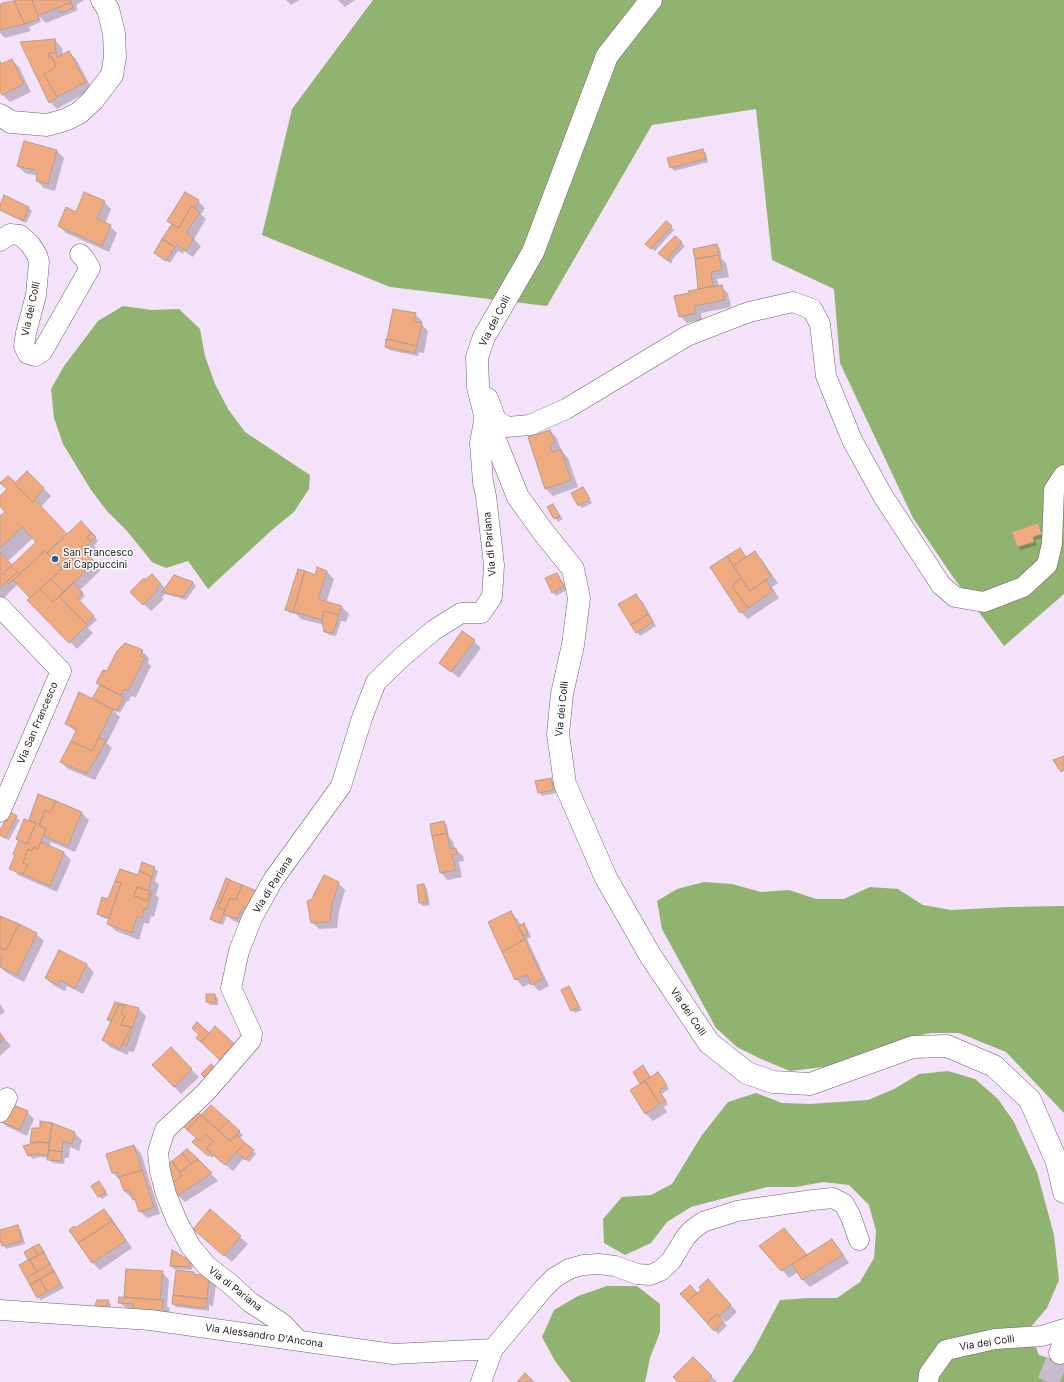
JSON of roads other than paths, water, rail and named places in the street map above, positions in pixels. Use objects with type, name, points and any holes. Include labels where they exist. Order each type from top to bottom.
[{"type":"street","points":[[0,115],[11,122],[48,125],[65,120],[79,112],[93,100],[112,76],[115,57],[114,33],[108,9],[102,0]]},
{"type":"street","name":"Via dei Colli","points":[[651,0],[607,56],[533,252],[484,337],[477,357],[478,387],[485,415],[518,497],[573,569],[579,598],[573,645],[562,694],[558,734],[565,784],[606,878],[650,955],[709,1043],[747,1073],[773,1082],[810,1084],[912,1047],[947,1046],[994,1066],[1030,1100],[1057,1162],[1064,1192]]},
{"type":"street","name":"Via dei Colli","points":[[0,241],[10,234],[20,235],[30,244],[37,255],[39,262],[36,295],[24,346],[28,354],[35,356],[42,352],[90,268],[80,254]]},
{"type":"street","points":[[500,310],[487,357],[488,400],[496,420],[507,426],[530,425],[566,409],[687,336],[735,317],[749,312],[793,302],[812,308],[820,324],[826,376],[852,440],[883,496],[941,585],[955,597],[984,602],[1023,587],[1047,564],[1052,544],[1054,490],[1064,475]]},
{"type":"street","name":"Via di Pariana","points":[[299,1341],[283,1324],[250,1302],[207,1266],[191,1247],[176,1221],[166,1194],[160,1171],[158,1152],[165,1130],[205,1092],[251,1040],[252,1034],[231,988],[239,951],[252,918],[273,880],[341,786],[362,718],[376,682],[403,656],[434,630],[461,613],[481,613],[492,597],[494,565],[483,482],[480,443],[485,415]]},
{"type":"street","name":"Via San Francesco","points":[[0,606],[61,671],[0,812]]},
{"type":"street","points":[[481,1382],[493,1349],[543,1289],[554,1278],[569,1269],[583,1265],[599,1264],[615,1266],[637,1274],[650,1275],[660,1271],[671,1261],[685,1238],[692,1230],[703,1222],[737,1211],[834,1198],[844,1204],[851,1217],[859,1240]]},
{"type":"street","name":"Via Alessandro D'Ancona","points":[[0,1310],[150,1320],[393,1354],[493,1349]]},
{"type":"street","name":"Via dei Colli","points":[[928,1382],[929,1374],[946,1350],[995,1339],[1042,1336],[1064,1329]]},
{"type":"tunnel","points":[[1048,1382],[1060,1353]]},
{"type":"place","name":"San Francesco ai Cappuccini","points":[[55,559]]}]
